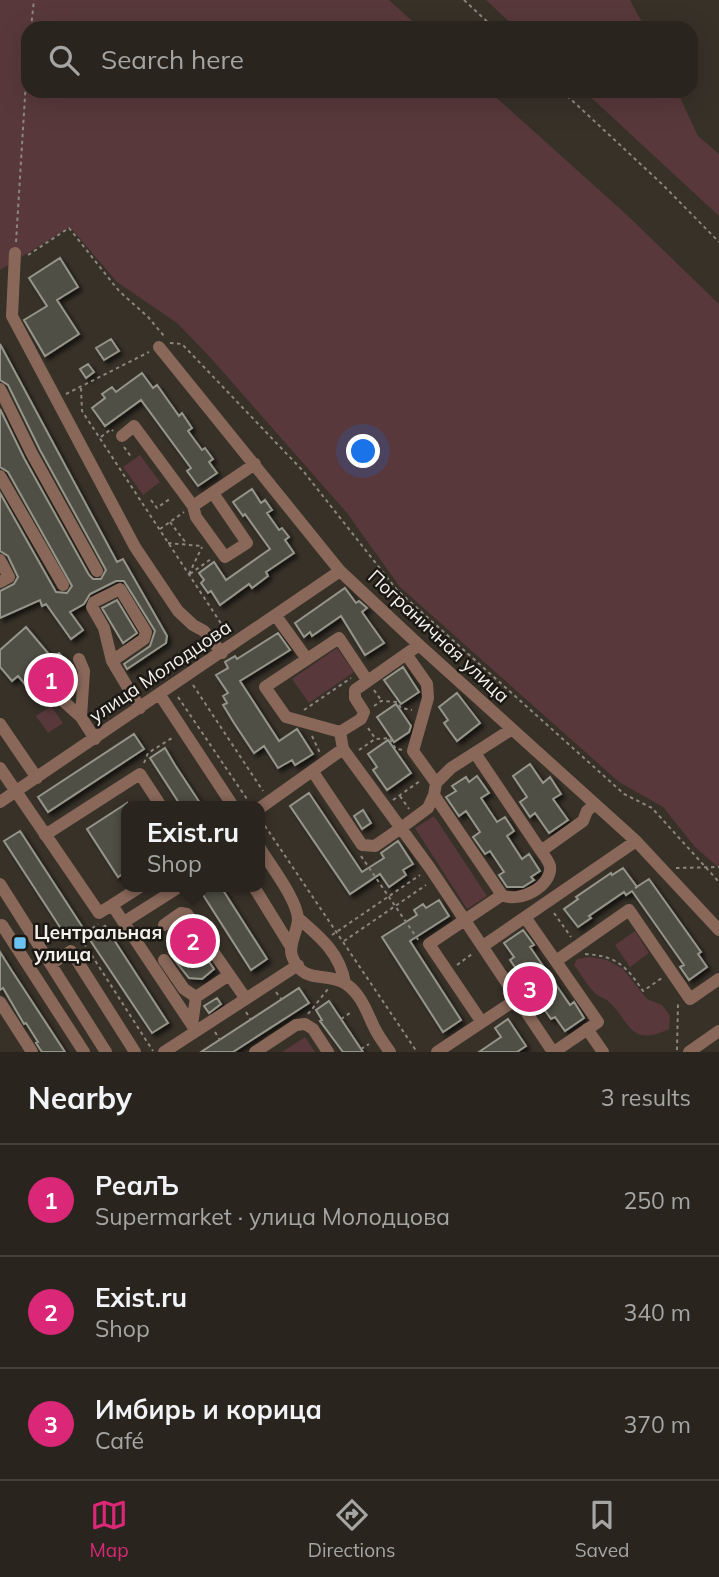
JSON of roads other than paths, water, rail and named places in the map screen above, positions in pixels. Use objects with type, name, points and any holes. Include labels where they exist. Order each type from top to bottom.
[{"type":"street","points":[[15,258],[12,316],[77,441],[135,547],[178,611],[204,631],[222,653]]},
{"type":"street","name":"Пограничная улица","points":[[159,347],[340,571],[636,841],[719,930]]},
{"type":"street","points":[[0,389],[97,571]]},
{"type":"street","points":[[117,433],[134,426],[193,506],[195,517],[225,557],[247,543],[213,493]]},
{"type":"street","points":[[193,506],[255,464]]},
{"type":"street","points":[[0,476],[63,585]]},
{"type":"street","points":[[0,560],[9,577],[0,582]]},
{"type":"street","name":"улица Молодцова","points":[[0,802],[340,571]]},
{"type":"street","points":[[112,661],[146,635],[120,589],[92,605],[104,628],[112,661],[140,708]]},
{"type":"street","points":[[276,616],[307,659]]},
{"type":"street","points":[[364,676],[339,638],[265,687],[286,717],[340,732],[361,719],[364,712],[355,698],[355,690],[364,676],[419,645]]},
{"type":"street","points":[[406,654],[427,684],[428,698],[413,751],[502,895],[510,899],[523,898],[539,887],[549,873],[550,866],[475,753]]},
{"type":"street","points":[[79,659],[84,671],[81,717]]},
{"type":"street","points":[[160,695],[230,801]]},
{"type":"street","points":[[61,699],[81,717],[95,739]]},
{"type":"street","points":[[0,724],[37,778]]},
{"type":"street","points":[[316,770],[362,845],[375,846],[428,808],[433,784],[451,768],[512,729]]},
{"type":"street","points":[[340,732],[346,753],[433,873],[554,1052],[598,1022],[525,917]]},
{"type":"street","points":[[265,804],[346,753]]},
{"type":"street","points":[[0,768],[99,914],[132,892]]},
{"type":"street","points":[[45,835],[140,774],[158,801]]},
{"type":"street","points":[[541,851],[583,821],[587,811],[595,804]]},
{"type":"street","points":[[483,946],[636,841]]},
{"type":"street","points":[[265,859],[295,907],[298,918],[297,932],[291,947]]},
{"type":"street","points":[[2,892],[19,914],[106,1052]]},
{"type":"street","points":[[124,922],[171,892]]},
{"type":"street","points":[[257,892],[291,947],[292,956],[298,965],[309,976],[338,984],[355,993],[390,1052]]},
{"type":"street","points":[[481,1021],[429,944],[502,895]]},
{"type":"street","points":[[112,905],[194,1028]]},
{"type":"street","points":[[556,961],[579,950],[628,910],[690,999],[717,984]]},
{"type":"street","points":[[164,925],[181,913],[187,914],[246,999]]},
{"type":"street","points":[[19,914],[1,926],[84,1052]]},
{"type":"street","points":[[298,918],[324,940],[342,967],[338,984]]},
{"type":"street","points":[[51,964],[71,951],[129,1050]]},
{"type":"street","points":[[164,960],[184,989],[196,997]]},
{"type":"street","points":[[194,1028],[246,999],[298,965]]},
{"type":"street","points":[[196,997],[229,975]]},
{"type":"street","points":[[164,1052],[184,1046],[194,1028],[196,997]]},
{"type":"street","points":[[437,1052],[517,999]]},
{"type":"street","points":[[0,1002],[32,1052]]},
{"type":"street","points":[[255,1052],[296,1026],[305,1024],[313,1029],[328,1052]]},
{"type":"street","points":[[587,1029],[603,1052]]},
{"type":"street","points":[[689,1052],[719,1031]]},
{"type":"place","name":"РеалЪ","points":[[51,680]]},
{"type":"place","name":"Exist.ru","points":[[193,941]]},
{"type":"place","name":"Центральная улица","points":[[20,943]]},
{"type":"place","name":"Имбирь и корица","points":[[530,989]]}]
